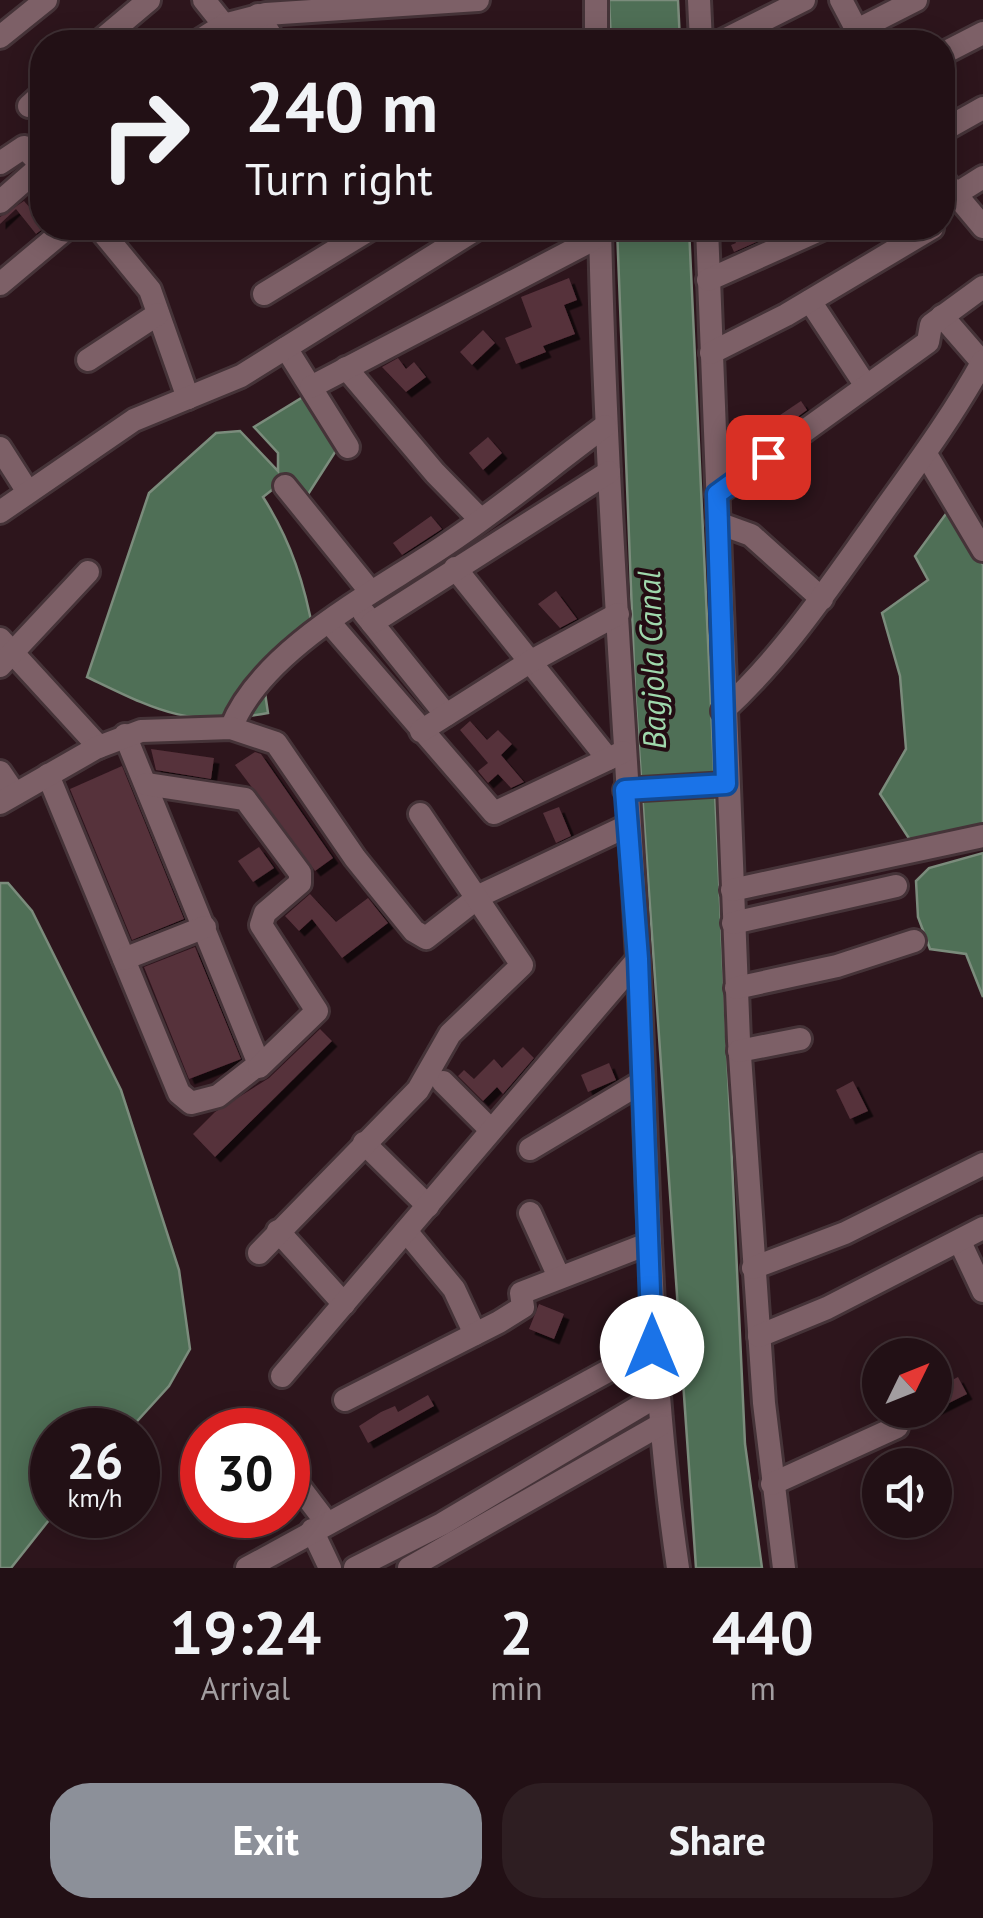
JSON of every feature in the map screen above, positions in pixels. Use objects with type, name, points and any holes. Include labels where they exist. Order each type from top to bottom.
[{"type":"street","points":[[0,36],[46,0]]},
{"type":"street","points":[[114,30],[150,0]]},
{"type":"street","points":[[204,0],[240,15],[478,0]]},
{"type":"street","points":[[596,0],[596,30]]},
{"type":"street","points":[[699,0],[700,30]]},
{"type":"street","points":[[744,30],[804,0]]},
{"type":"street","points":[[842,0],[857,30]]},
{"type":"street","points":[[869,30],[916,0]]},
{"type":"street","points":[[216,30],[240,15]]},
{"type":"street","points":[[955,47],[983,33]]},
{"type":"street","points":[[955,124],[983,108]]},
{"type":"street","points":[[0,163],[24,147],[30,153]]},
{"type":"street","points":[[0,202],[30,176]]},
{"type":"street","points":[[983,177],[955,193],[983,227]]},
{"type":"street","points":[[0,284],[53,240]]},
{"type":"street","points":[[110,240],[140,273],[188,398]]},
{"type":"street","points":[[264,294],[352,240]]},
{"type":"street","points":[[0,512],[134,420],[242,376],[459,240]]},
{"type":"street","points":[[311,387],[585,240]]},
{"type":"street","points":[[600,240],[605,426],[618,614],[615,755]]},
{"type":"street","points":[[707,240],[723,711],[716,784],[732,890],[759,1336],[784,1568]]},
{"type":"street","points":[[708,280],[797,240]]},
{"type":"street","points":[[711,353],[810,301],[912,240]]},
{"type":"street","points":[[717,494],[928,342],[931,325],[983,287]]},
{"type":"street","points":[[810,301],[866,386]]},
{"type":"street","points":[[88,360],[158,314]]},
{"type":"street","points":[[723,711],[780,653],[822,598],[927,456],[983,362],[942,316]]},
{"type":"street","points":[[286,348],[348,447]]},
{"type":"street","points":[[346,368],[480,519]]},
{"type":"street","points":[[231,728],[248,692],[329,622],[480,519],[605,426]]},
{"type":"street","points":[[0,448],[28,492]]},
{"type":"street","points":[[927,456],[983,550]]},
{"type":"street","points":[[372,623],[609,472]]},
{"type":"street","points":[[285,486],[362,596],[372,623],[446,715]]},
{"type":"street","points":[[718,523],[751,534],[822,598]]},
{"type":"street","points":[[455,568],[530,662],[615,755],[636,789],[627,826],[638,959],[652,1347],[678,1568]]},
{"type":"street","points":[[88,572],[4,653],[98,747]]},
{"type":"street","points":[[421,731],[530,662],[618,614]]},
{"type":"street","points":[[329,622],[421,731],[498,813],[615,755]]},
{"type":"street","points":[[0,772],[8,799],[125,735],[163,729],[231,728],[260,734],[276,743],[355,858],[420,937],[434,935],[476,899],[627,826]]},
{"type":"street","points":[[125,735],[259,1067]]},
{"type":"street","points":[[48,775],[182,1098],[191,1103],[214,1097],[259,1067],[317,1011],[261,925],[266,913],[300,882],[300,872],[245,800],[146,784]]},
{"type":"street","points":[[636,789],[716,784]]},
{"type":"street","points":[[258,1253],[418,1090],[450,1034],[522,965],[420,814]]},
{"type":"street","points":[[732,890],[983,836]]},
{"type":"street","points":[[431,875],[448,858]]},
{"type":"street","points":[[733,923],[896,886]]},
{"type":"street","points":[[124,959],[204,927]]},
{"type":"street","points":[[736,988],[836,966],[914,941]]},
{"type":"street","points":[[282,1376],[638,959]]},
{"type":"street","points":[[739,1051],[800,1038]]},
{"type":"street","points":[[443,1082],[492,1130]]},
{"type":"street","points":[[530,1149],[642,1082]]},
{"type":"street","points":[[364,1143],[428,1206]]},
{"type":"street","points":[[754,1268],[846,1233],[983,1164]]},
{"type":"street","points":[[530,1213],[559,1278]]},
{"type":"street","points":[[759,1336],[983,1228]]},
{"type":"street","points":[[278,1231],[344,1304]]},
{"type":"street","points":[[406,1231],[454,1290],[475,1334]]},
{"type":"street","points":[[960,1242],[983,1291]]},
{"type":"street","points":[[345,1400],[521,1309],[519,1294],[650,1243]]},
{"type":"street","points":[[247,1568],[652,1347]]},
{"type":"street","points":[[355,1568],[442,1524],[657,1396]]},
{"type":"street","points":[[408,1568],[660,1425]]},
{"type":"street","points":[[772,1484],[895,1428]]},
{"type":"street","points":[[310,1510],[319,1526],[330,1568]]},
{"type":"water","points":[[609,0],[678,0],[679,30],[610,30]]},
{"type":"water","name":"Bagjola Canal","points":[[617,240],[690,240],[745,1444],[762,1568],[696,1568],[635,691]]},
{"type":"water","points":[[303,397],[337,449],[305,499],[282,482],[263,497],[296,564],[314,636],[265,693],[268,713],[194,717],[154,707],[87,677],[149,493],[216,433],[240,431],[278,471],[278,453],[254,427]]},
{"type":"water","points":[[951,507],[983,565],[983,834],[916,849],[880,794],[906,749],[900,676],[882,613],[928,580],[915,556]]},
{"type":"water","points":[[983,853],[983,997],[966,954],[930,949],[918,917],[916,881],[929,868]]},
{"type":"water","points":[[0,883],[8,883],[32,911],[121,1090],[179,1270],[190,1349],[169,1386],[149,1408],[30,1408],[30,1538],[35,1538],[11,1568],[0,1568]]},
{"type":"building","points":[[24,201],[30,208],[30,226],[16,209],[0,224],[0,217]]},
{"type":"building","points":[[734,240],[761,240],[734,252],[731,245],[736,243]]},
{"type":"building","points":[[569,278],[577,300],[564,305],[575,334],[543,346],[546,352],[516,364],[505,338],[532,327],[521,297]]},
{"type":"building","points":[[483,330],[495,343],[472,365],[460,352]]},
{"type":"building","points":[[398,358],[406,369],[414,362],[426,377],[406,392],[382,367]]},
{"type":"building","points":[[801,401],[807,410],[755,448],[747,437]]},
{"type":"building","points":[[488,437],[502,453],[483,470],[469,453]]},
{"type":"building","points":[[431,516],[442,529],[402,555],[393,543]]},
{"type":"building","points":[[556,591],[577,619],[560,628],[538,604]]},
{"type":"building","points":[[470,721],[487,740],[498,730],[512,744],[501,755],[524,782],[511,788],[498,774],[488,783],[478,771],[488,763],[460,730]]},
{"type":"building","points":[[151,749],[214,758],[211,779],[156,770]]},
{"type":"building","points":[[255,752],[261,754],[333,858],[315,871],[235,765]]},
{"type":"building","points":[[122,766],[184,919],[132,940],[70,789]]},
{"type":"building","points":[[559,807],[571,836],[556,843],[543,813]]},
{"type":"building","points":[[259,847],[274,868],[253,882],[238,861]]},
{"type":"building","points":[[310,894],[336,922],[368,898],[388,923],[342,958],[312,919],[299,931],[285,916]]},
{"type":"building","points":[[195,947],[241,1059],[189,1079],[144,967]]},
{"type":"building","points":[[320,1029],[332,1041],[215,1157],[193,1134],[215,1112],[269,1078]]},
{"type":"building","points":[[523,1047],[534,1058],[503,1094],[497,1087],[483,1101],[458,1076],[464,1070],[474,1079],[494,1059],[502,1068]]},
{"type":"building","points":[[609,1063],[616,1080],[588,1092],[581,1075]]},
{"type":"building","points":[[853,1081],[868,1111],[850,1119],[836,1090]]},
{"type":"building","points":[[539,1304],[564,1314],[554,1339],[529,1329]]},
{"type":"building","points":[[958,1377],[967,1394],[952,1402],[952,1380]]},
{"type":"building","points":[[428,1395],[434,1406],[368,1443],[359,1426],[381,1412],[395,1406],[398,1412]]},
{"type":"route","points":[[652,1347],[638,959],[625,790],[726,784],[717,494],[768,457]]}]
